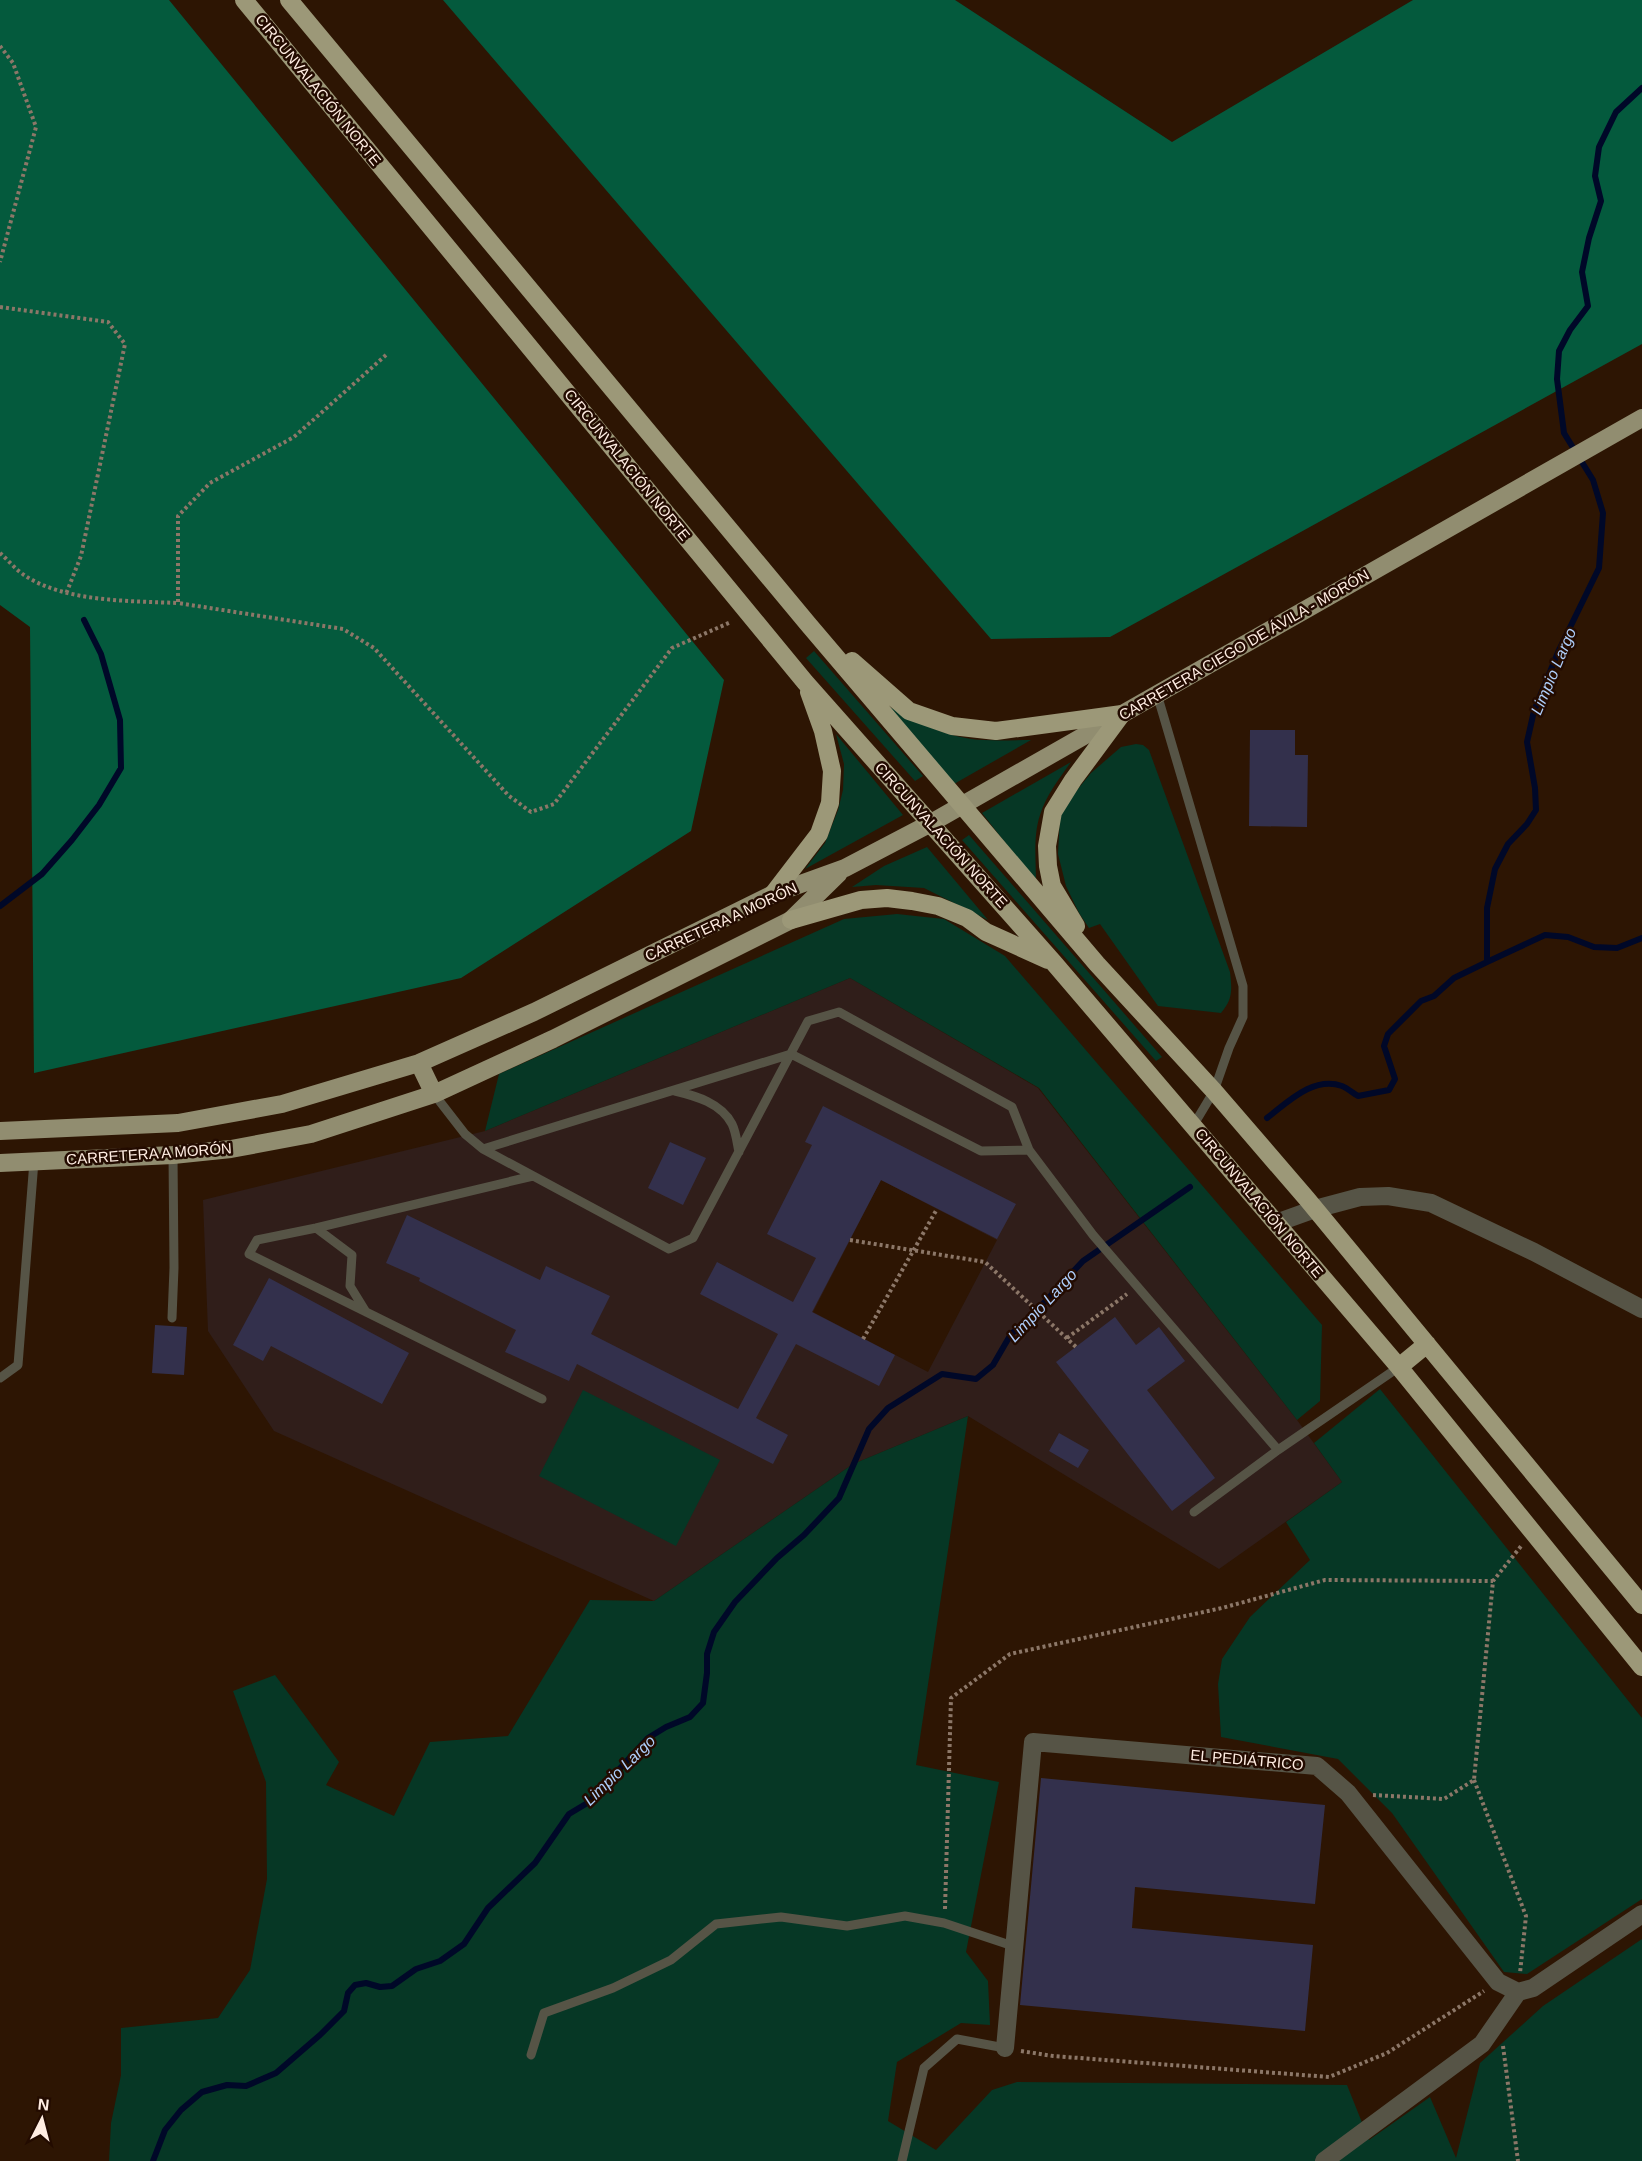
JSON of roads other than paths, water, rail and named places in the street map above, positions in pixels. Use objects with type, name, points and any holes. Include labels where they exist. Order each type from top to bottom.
[{"type":"highway","name":"CIRCUNVALACIÓN NORTE","points":[[244,0],[805,682],[1054,963],[1399,1367],[1642,1668]]},
{"type":"highway","points":[[289,0],[808,624],[1097,964],[1214,1091],[1315,1209],[1642,1605]]},
{"type":"highway","points":[[808,624],[909,711],[952,726],[996,731],[1122,714]]},
{"type":"highway","points":[[773,894],[819,834],[830,803],[832,771],[823,730],[805,682]]},
{"type":"highway","points":[[1097,964],[1053,886],[1048,866],[1047,846],[1053,812],[1073,780],[1122,714]]},
{"type":"highway","points":[[791,920],[861,900],[888,898],[912,901],[938,906],[967,918],[986,932],[1054,963]]},
{"type":"highway","points":[[1399,1367],[1427,1344]]},
{"type":"main road","name":"CARRETERA CIEGO DE ÁVILA - MORÓN","points":[[845,868],[931,823],[1642,418]]},
{"type":"main road","name":"CARRETERA A MORÓN","points":[[0,1131],[178,1122],[282,1104],[419,1063],[534,1012],[773,894],[845,868]]},
{"type":"main road","name":"CARRETERA A MORÓN","points":[[0,1163],[173,1155],[231,1149],[311,1134],[435,1094],[553,1039],[791,920],[845,868]]},
{"type":"main road","points":[[419,1063],[435,1094]]},
{"type":"street","points":[[1276,1223],[1315,1209],[1374,1196],[1431,1203],[1534,1252],[1642,1309]]},
{"type":"street","name":"EL PEDIÁTRICO","points":[[1005,2048],[1033,1742],[1317,1766],[1348,1793],[1498,1982],[1518,1992]]},
{"type":"street","points":[[1324,2161],[1482,2044],[1518,1992],[1533,1988],[1642,1914]]},
{"type":"lane","points":[[1157,694],[1243,986],[1243,1017],[1214,1091],[1193,1126]]},
{"type":"lane","points":[[435,1094],[465,1134],[483,1149],[669,1249],[693,1238],[808,1022],[839,1012],[1012,1107],[1029,1150],[1093,1235],[1278,1450]]},
{"type":"lane","points":[[483,1149],[791,1054],[981,1151],[1029,1150]]},
{"type":"lane","points":[[675,1090],[700,1097],[722,1111],[733,1125],[739,1152]]},
{"type":"lane","points":[[172,1318],[173,1155]]},
{"type":"lane","points":[[0,1378],[18,1365],[34,1161]]},
{"type":"lane","points":[[533,1176],[257,1240],[249,1254],[542,1399]]},
{"type":"lane","points":[[316,1228],[352,1255],[350,1286],[366,1312]]},
{"type":"lane","points":[[1194,1512],[1278,1450],[1399,1367]]},
{"type":"lane","points":[[531,2055],[544,2013],[613,1988],[671,1960],[716,1924],[781,1917],[847,1926],[905,1916],[944,1923],[1016,1947]]},
{"type":"lane","points":[[902,2161],[924,2068],[957,2039],[1005,2048]]},
{"type":"waterway","name":"Limpio Largo","points":[[1267,1118],[1292,1098],[1321,1085],[1342,1086],[1358,1096],[1389,1090],[1395,1079],[1384,1046],[1388,1034],[1421,1001],[1434,996],[1454,978],[1487,962],[1487,908],[1495,869],[1508,844],[1527,824],[1536,810],[1535,788],[1527,742],[1534,711],[1559,650],[1599,568],[1603,513],[1593,480],[1564,433],[1557,379],[1559,351],[1570,330],[1588,306],[1582,272],[1589,238],[1601,201],[1595,176],[1599,147],[1616,112],[1642,88]]},
{"type":"waterway","points":[[0,906],[42,874],[72,840],[99,805],[121,768],[120,720],[101,654],[84,620]]},
{"type":"waterway","points":[[1487,962],[1545,935],[1568,937],[1594,947],[1617,948],[1642,938]]},
{"type":"waterway","name":"Limpio Largo","points":[[153,2161],[165,2130],[181,2110],[202,2092],[227,2085],[246,2086],[276,2073],[344,2011],[348,1993],[355,1985],[366,1983],[380,1987],[392,1986],[416,1969],[440,1961],[464,1944],[488,1908],[535,1863],[569,1814],[589,1802],[648,1738],[690,1717],[703,1703],[707,1654],[714,1632],[735,1602],[839,1498],[869,1429],[888,1408],[942,1374],[976,1379],[993,1365],[1011,1334],[1026,1322],[1083,1261],[1190,1187]]}]
